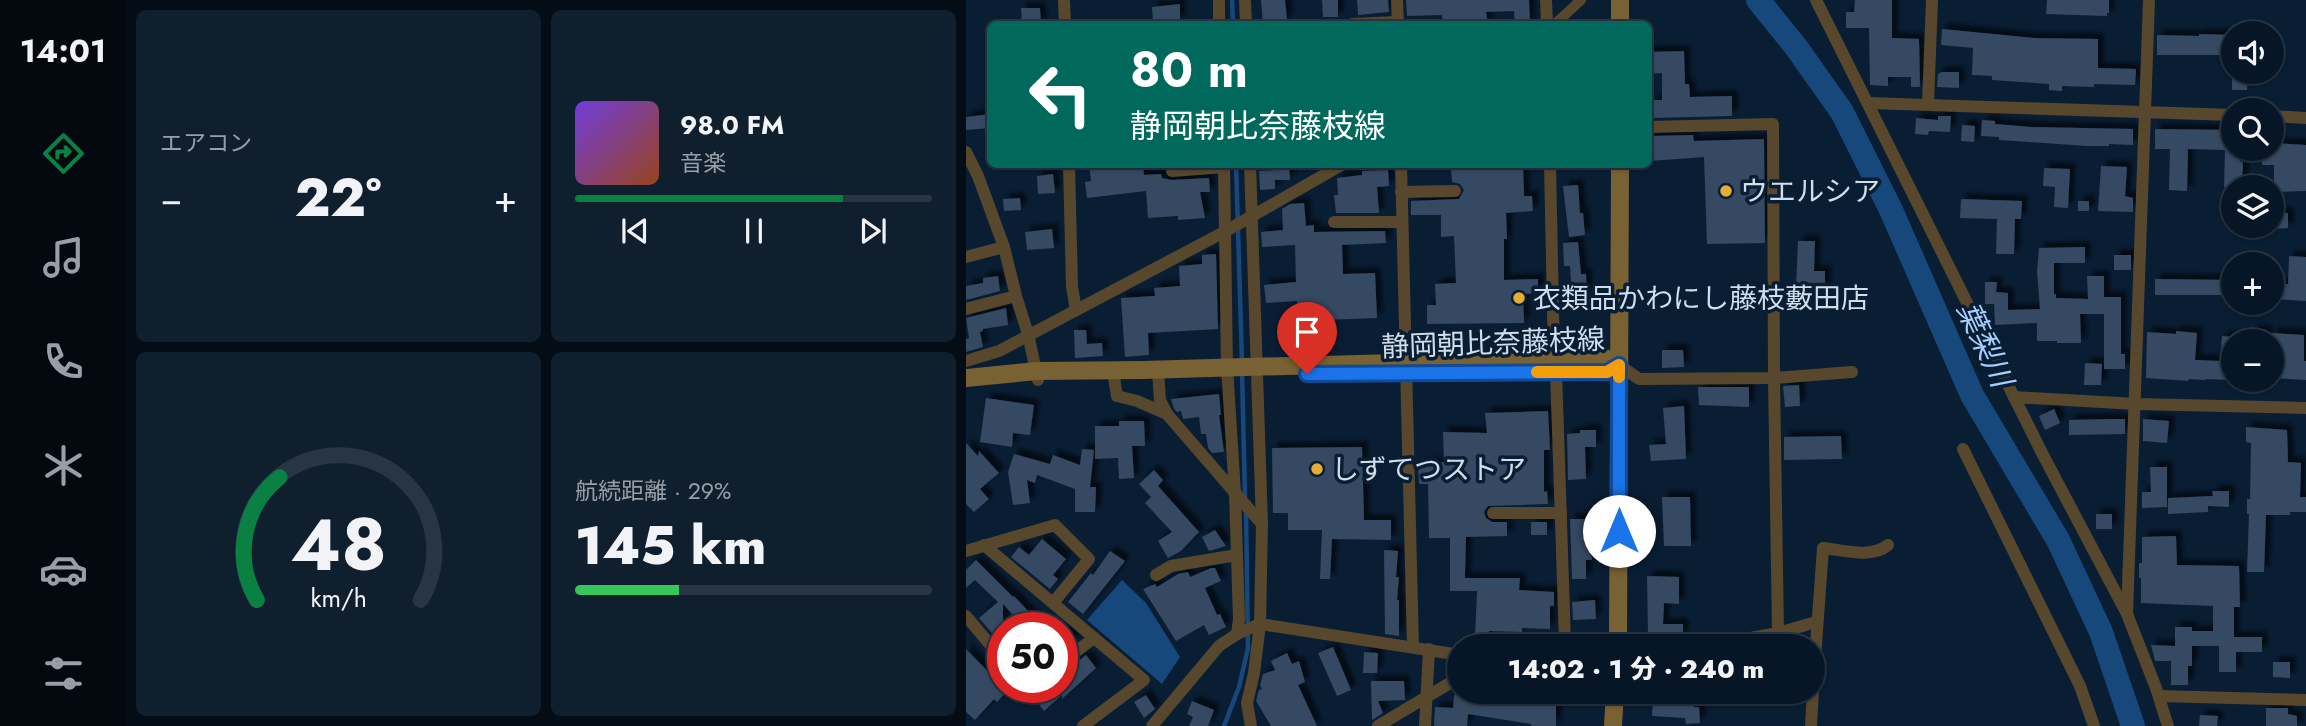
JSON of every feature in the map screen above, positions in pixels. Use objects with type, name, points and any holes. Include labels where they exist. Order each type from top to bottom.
[{"type":"main road","points":[[1620,0],[1620,21]]},
{"type":"main road","points":[[1618,634],[1620,168]]},
{"type":"main road","name":"静岡朝比奈藤枝線","points":[[966,378],[1555,365],[1607,372],[1619,365]]},
{"type":"main road","name":"静岡朝比奈藤枝線","points":[[966,386],[1037,375],[1114,378],[1158,373]]},
{"type":"main road","points":[[1613,726],[1614,704]]},
{"type":"street","points":[[1064,0],[1065,21]]},
{"type":"street","points":[[1219,0],[1219,21]]},
{"type":"street","points":[[1245,0],[1246,21]]},
{"type":"street","points":[[1397,0],[1398,21]]},
{"type":"street","points":[[1546,0],[1547,21]]},
{"type":"street","points":[[1558,21],[1581,0]]},
{"type":"street","points":[[1816,0],[2014,397],[2127,614],[2168,726]]},
{"type":"street","points":[[1928,104],[1932,0]]},
{"type":"street","points":[[2127,614],[2149,0]]},
{"type":"street","points":[[1869,103],[2221,115]]},
{"type":"street","points":[[2284,117],[2306,118]]},
{"type":"street","points":[[1652,127],[1773,124],[1778,633]]},
{"type":"street","points":[[966,152],[978,176],[1004,247],[1037,375]]},
{"type":"street","points":[[1069,168],[1072,287],[1076,310]]},
{"type":"street","points":[[1172,171],[1203,168]]},
{"type":"street","points":[[1224,168],[1228,371],[1239,619],[1237,634]]},
{"type":"street","points":[[1250,168],[1262,524],[1260,624],[1247,704],[1251,726]]},
{"type":"street","points":[[966,361],[999,351],[1226,231],[1336,168]]},
{"type":"street","points":[[1401,168],[1413,646]]},
{"type":"street","points":[[1550,168],[1565,634]]},
{"type":"street","points":[[1401,192],[1455,191]]},
{"type":"street","points":[[1334,222],[1402,222]]},
{"type":"street","points":[[966,257],[1004,247]]},
{"type":"street","points":[[966,309],[1016,296]]},
{"type":"street","points":[[1619,365],[1639,379],[1774,378],[1852,372]]},
{"type":"street","points":[[1158,373],[1160,400],[1167,414],[1262,524]]},
{"type":"street","points":[[1114,378],[1117,396],[1167,414]]},
{"type":"street","points":[[2014,397],[2136,404],[2306,408]]},
{"type":"street","points":[[1963,449],[2080,686],[2094,726]]},
{"type":"street","points":[[1493,513],[1561,513]]},
{"type":"street","points":[[966,551],[1055,525],[1089,559],[1053,603]]},
{"type":"street","points":[[984,545],[1144,680],[1083,726]]},
{"type":"street","points":[[1815,634],[1823,548],[1869,553],[1881,551],[1888,545]]},
{"type":"street","points":[[1156,575],[1171,566],[1237,555]]},
{"type":"street","points":[[966,616],[987,641]]},
{"type":"street","points":[[1773,634],[1816,622]]},
{"type":"street","points":[[1152,726],[1219,646],[1260,624],[1447,652]]},
{"type":"street","points":[[1078,650],[1094,638]]},
{"type":"street","points":[[1424,726],[1429,649]]},
{"type":"street","points":[[1378,726],[1447,685]]},
{"type":"street","points":[[2159,696],[2306,699]]},
{"type":"street","points":[[1811,726],[1812,704]]},
{"type":"water","points":[[1122,580],[1146,603],[1180,657],[1162,684],[1087,620]]},
{"type":"building","points":[[1261,0],[1285,0],[1287,19],[1263,21]]},
{"type":"building","points":[[1322,0],[1338,0],[1338,17],[1323,17]]},
{"type":"building","points":[[1357,0],[1388,0],[1389,12],[1358,15]]},
{"type":"building","points":[[1406,0],[1529,0],[1530,21],[1515,21],[1514,11],[1486,12],[1488,21],[1443,21],[1442,15],[1407,16]]},
{"type":"building","points":[[1855,0],[1892,0],[1892,38],[1919,39],[1920,87],[1911,87],[1911,77],[1888,77],[1888,86],[1870,85],[1869,28],[1846,28],[1846,12],[1854,12]]},
{"type":"building","points":[[2047,0],[2109,0],[2109,13],[2107,16],[2046,14]]},
{"type":"building","points":[[1180,4],[1180,21],[1153,21],[1152,7]]},
{"type":"building","points":[[1021,8],[1040,8],[1041,21],[1022,21]]},
{"type":"building","points":[[1942,29],[2034,38],[2098,39],[2098,68],[2136,69],[2135,85],[2062,86],[2062,91],[2049,90],[2049,84],[1992,80],[1992,76],[1972,75],[1973,48],[1941,45]]},
{"type":"building","points":[[2157,35],[2221,35],[2221,55],[2157,55]]},
{"type":"building","points":[[1684,51],[1685,84],[1689,84],[1690,97],[1732,96],[1732,116],[1652,118],[1652,100],[1662,100],[1662,73],[1652,74],[1652,52]]},
{"type":"building","points":[[1959,72],[1959,88],[1937,87],[1938,74]]},
{"type":"building","points":[[2232,84],[2247,84],[2247,90],[2232,90]]},
{"type":"building","points":[[987,114],[987,128],[966,130],[966,117]]},
{"type":"building","points":[[1938,116],[1951,116],[1950,132],[1929,131],[1928,135],[1915,134],[1916,118],[1938,120]]},
{"type":"building","points":[[1982,120],[1995,121],[1995,124],[2032,127],[2133,129],[2133,145],[2087,146],[1999,140],[1999,137],[1981,136]]},
{"type":"building","points":[[1962,125],[1975,126],[1974,142],[1961,141]]},
{"type":"building","points":[[2155,129],[2221,130],[2221,150],[2188,149],[2187,191],[2169,190],[2170,149],[2155,149]]},
{"type":"building","points":[[1693,135],[1694,141],[1764,139],[1765,243],[1707,244],[1704,157],[1652,161],[1652,136]]},
{"type":"building","points":[[2284,144],[2306,145],[2306,191],[2284,192],[2284,175],[2274,175],[2274,165],[2262,165],[2262,161],[2284,161]]},
{"type":"building","points":[[2225,161],[2243,162],[2242,175],[2224,175]]},
{"type":"building","points":[[2101,166],[2127,167],[2125,196],[2133,198],[2133,212],[2098,211]]},
{"type":"building","points":[[1089,168],[1143,168],[1144,175],[1161,174],[1162,178],[1172,180],[1209,178],[1210,192],[1200,192],[1205,218],[1148,218],[1146,191],[1087,198],[1085,182],[1091,181]]},
{"type":"building","points":[[1289,168],[1290,180],[1275,180],[1275,189],[1260,190],[1259,171]]},
{"type":"building","points":[[1451,168],[1523,168],[1524,196],[1532,196],[1533,211],[1506,213],[1504,280],[1538,279],[1538,293],[1523,294],[1524,323],[1427,324],[1427,305],[1436,305],[1435,284],[1456,283],[1454,236],[1441,237],[1441,215],[1411,215],[1411,201],[1459,199],[1464,190],[1460,184],[1452,182]]},
{"type":"building","points":[[2044,168],[2070,169],[2068,208],[2054,207],[2055,187],[2043,186]]},
{"type":"building","points":[[1388,170],[1389,186],[1377,187],[1379,213],[1336,213],[1334,195],[1338,195],[1337,178],[1362,175],[1362,171]]},
{"type":"building","points":[[1053,174],[1055,193],[1038,194],[1037,176]]},
{"type":"building","points":[[1578,185],[1585,235],[1569,237],[1563,186]]},
{"type":"building","points":[[1020,198],[1021,210],[1004,211],[1003,199]]},
{"type":"building","points":[[1961,199],[2022,201],[2021,219],[2015,219],[2014,254],[1996,254],[1997,219],[1960,218]]},
{"type":"building","points":[[2078,201],[2089,201],[2089,211],[2078,211]]},
{"type":"building","points":[[1304,203],[1306,226],[1314,225],[1314,232],[1385,231],[1386,243],[1342,245],[1343,274],[1375,273],[1377,318],[1297,321],[1297,301],[1266,303],[1264,285],[1296,282],[1295,245],[1262,247],[1261,232],[1283,230],[1282,209],[1290,204]]},
{"type":"building","points":[[2284,213],[2288,213],[2288,228],[2284,228]]},
{"type":"building","points":[[1052,229],[1054,248],[1027,250],[1025,232]]},
{"type":"building","points":[[1798,241],[1815,241],[1814,271],[1825,271],[1825,288],[1796,287]]},
{"type":"building","points":[[1578,242],[1581,274],[1586,274],[1587,296],[1572,297],[1570,266],[1564,266],[1563,243]]},
{"type":"building","points":[[2085,247],[2085,263],[2054,263],[2054,294],[2056,298],[2088,299],[2087,276],[2104,276],[2104,297],[2121,297],[2121,354],[2125,354],[2125,369],[2104,369],[2104,314],[2080,314],[2081,343],[2057,343],[2037,341],[2037,323],[1995,325],[1994,304],[1985,304],[1985,282],[1997,282],[1996,292],[2008,293],[2008,310],[2040,309],[2037,271],[2039,248]]},
{"type":"building","points":[[1216,254],[1218,329],[1148,333],[1149,355],[1125,357],[1121,298],[1155,296],[1154,288],[1180,286],[1179,266],[1202,264],[1202,255]]},
{"type":"building","points":[[2114,255],[2131,255],[2131,270],[2114,270]]},
{"type":"building","points":[[2289,256],[2306,257],[2306,301],[2284,300],[2284,284],[2288,284]]},
{"type":"building","points":[[998,276],[1000,291],[966,300],[966,286],[983,283],[983,278]]},
{"type":"building","points":[[2155,279],[2221,280],[2221,295],[2155,295]]},
{"type":"building","points":[[1006,308],[1008,325],[983,329],[980,332],[983,347],[966,352],[966,339],[969,338],[966,318]]},
{"type":"building","points":[[1074,330],[1086,330],[1087,344],[1102,343],[1103,356],[1075,358]]},
{"type":"building","points":[[2176,331],[2197,333],[2195,360],[2220,361],[2221,348],[2221,380],[2188,381],[2146,378],[2147,332],[2176,334]]},
{"type":"building","points":[[2284,334],[2304,335],[2306,380],[2284,379]]},
{"type":"building","points":[[1662,350],[1683,350],[1684,367],[1662,368]]},
{"type":"building","points":[[2085,363],[2102,364],[2101,385],[2084,385]]},
{"type":"building","points":[[1799,385],[1800,406],[1785,407],[1783,386]]},
{"type":"building","points":[[1698,387],[1749,387],[1749,407],[1699,405]]},
{"type":"building","points":[[1219,394],[1224,452],[1212,453],[1208,448],[1206,434],[1201,434],[1199,417],[1183,419],[1181,411],[1174,409],[1171,399]]},
{"type":"building","points":[[986,398],[1034,405],[1030,435],[1013,433],[1012,447],[980,442]]},
{"type":"building","points":[[1684,406],[1686,459],[1651,461],[1649,445],[1666,444],[1663,408]]},
{"type":"building","points":[[2054,409],[2060,423],[2045,430],[2039,416]]},
{"type":"building","points":[[1548,411],[1550,450],[1544,450],[1544,492],[1547,491],[1548,504],[1488,506],[1484,512],[1486,518],[1492,522],[1507,522],[1507,536],[1466,537],[1465,578],[1520,578],[1519,590],[1554,592],[1554,606],[1550,606],[1550,629],[1522,628],[1522,632],[1489,631],[1489,634],[1475,634],[1477,591],[1450,591],[1450,538],[1429,538],[1428,484],[1419,484],[1418,465],[1444,462],[1443,432],[1487,433],[1485,413]]},
{"type":"building","points":[[2125,419],[2125,434],[2069,435],[2069,420]]},
{"type":"building","points":[[2143,419],[2169,421],[2167,443],[2143,441]]},
{"type":"building","points":[[1119,421],[1144,421],[1145,446],[1132,446],[1134,478],[1119,479],[1118,458],[1095,459],[1095,426],[1119,426]]},
{"type":"building","points":[[2246,427],[2287,430],[2288,462],[2301,463],[2300,497],[2306,497],[2306,512],[2266,515],[2264,572],[2247,572],[2247,499],[2250,499],[2251,443],[2246,442]]},
{"type":"building","points":[[1580,430],[1596,430],[1596,447],[1585,447],[1586,479],[1568,480],[1567,434],[1580,433]]},
{"type":"building","points":[[1841,436],[1842,459],[1784,460],[1784,437]]},
{"type":"building","points":[[966,443],[978,456],[979,451],[999,473],[980,489],[989,499],[974,512],[966,504]]},
{"type":"building","points":[[1362,447],[1364,520],[1391,520],[1391,540],[1332,539],[1330,579],[1320,579],[1322,530],[1288,530],[1288,513],[1273,513],[1272,448]]},
{"type":"building","points":[[1082,449],[1094,450],[1090,487],[1096,487],[1095,512],[1075,512],[1075,489],[1037,475],[1035,483],[1027,480],[1030,503],[1013,505],[1008,472],[1014,454],[1050,464],[1053,455],[1080,465]]},
{"type":"building","points":[[2150,467],[2167,467],[2167,507],[2142,508],[2142,492],[2151,492]]},
{"type":"building","points":[[1154,470],[1163,480],[1158,486],[1199,532],[1181,551],[1168,558],[1158,541],[1172,532],[1145,503],[1151,497],[1139,484]]},
{"type":"building","points":[[2212,491],[2229,491],[2229,507],[2208,506],[2208,512],[2168,514],[2168,498],[2213,496]]},
{"type":"building","points":[[1662,497],[1690,497],[1691,546],[1664,546]]},
{"type":"building","points":[[2096,514],[2112,514],[2112,529],[2096,529]]},
{"type":"building","points":[[1570,519],[1586,519],[1587,546],[1591,546],[1592,560],[1586,560],[1586,579],[1572,579]]},
{"type":"building","points":[[1531,522],[1547,522],[1547,535],[1531,535]]},
{"type":"building","points":[[1215,530],[1226,546],[1209,551],[1202,537]]},
{"type":"building","points":[[2176,536],[2177,565],[2239,566],[2240,607],[2234,607],[2234,637],[2262,637],[2262,652],[2236,652],[2236,672],[2219,672],[2219,646],[2192,646],[2188,685],[2171,685],[2171,661],[2155,661],[2151,645],[2175,646],[2175,627],[2192,627],[2192,631],[2213,631],[2213,606],[2141,603],[2139,563],[2142,563],[2142,537]]},
{"type":"building","points":[[1042,539],[1066,559],[1053,575],[1058,579],[1050,589],[1011,557],[1019,547],[1029,555]]},
{"type":"building","points":[[1384,550],[1398,551],[1396,577],[1399,577],[1399,636],[1385,634]]},
{"type":"building","points":[[1110,551],[1125,561],[1083,614],[1068,602],[1091,573],[1093,575]]},
{"type":"building","points":[[976,560],[1029,612],[1010,612],[1003,604],[1003,612],[987,612],[987,627],[979,618],[998,602],[975,580],[966,588],[966,570]]},
{"type":"building","points":[[1215,568],[1221,581],[1205,588],[1217,615],[1220,614],[1226,627],[1209,635],[1204,625],[1176,641],[1143,589],[1155,584],[1157,587],[1178,574],[1188,572],[1190,577]]},
{"type":"building","points":[[1647,576],[1679,577],[1679,604],[1664,603],[1663,624],[1683,624],[1683,634],[1648,634]]},
{"type":"building","points":[[1595,600],[1596,619],[1573,620],[1572,602]]},
{"type":"building","points":[[1333,647],[1351,690],[1337,696],[1318,653]]},
{"type":"building","points":[[966,649],[987,671],[987,703],[990,703],[975,720],[966,712]]},
{"type":"building","points":[[1364,652],[1378,653],[1377,673],[1363,673]]},
{"type":"building","points":[[1287,653],[1292,664],[1299,661],[1305,682],[1298,685],[1317,726],[1271,726],[1256,701],[1259,690],[1262,689],[1260,685],[1263,674],[1275,670],[1271,661]]},
{"type":"building","points":[[1086,655],[1096,668],[1078,684],[1078,661]]},
{"type":"building","points":[[2273,662],[2290,662],[2290,678],[2273,677]]},
{"type":"building","points":[[1371,681],[1404,681],[1405,700],[1378,701],[1383,713],[1372,720]]},
{"type":"building","points":[[1146,695],[1155,709],[1144,718],[1134,702]]},
{"type":"building","points":[[1192,701],[1214,710],[1208,726],[1189,726],[1193,717],[1187,714]]},
{"type":"building","points":[[1038,703],[1053,703],[1044,711]]},
{"type":"building","points":[[1453,704],[1556,706],[1556,726],[1531,726],[1468,714],[1467,726],[1434,726],[1435,707],[1453,708]]},
{"type":"building","points":[[1653,704],[1694,704],[1694,707],[1699,707],[1700,723],[1686,724],[1685,718],[1652,716]]},
{"type":"building","points":[[2266,708],[2288,708],[2288,714],[2297,716],[2297,726],[2266,726]]},
{"type":"building","points":[[2200,715],[2218,716],[2217,726],[2199,726]]},
{"type":"waterway","points":[[1232,0],[1233,21]]},
{"type":"waterway","name":"葉梨川","points":[[1758,0],[1796,47],[1842,112],[1891,210],[1972,395],[2058,540],[2101,632],[2133,726]]},
{"type":"waterway","points":[[1236,168],[1242,362]]},
{"type":"waterway","points":[[1242,370],[1245,498]]},
{"type":"waterway","points":[[1224,726],[1239,687],[1248,648],[1246,510]]},
{"type":"slow traffic","points":[[1537,372],[1607,372],[1619,365],[1619,377]]},
{"type":"place","name":"ウエルシア","points":[[1726,191]]},
{"type":"place","name":"衣類品かわにし藤枝藪田店","points":[[1519,298]]},
{"type":"place","name":"しずてつストア","points":[[1317,469]]},
{"type":"route","points":[[1307,374],[1607,372],[1619,365],[1619,531]]}]
